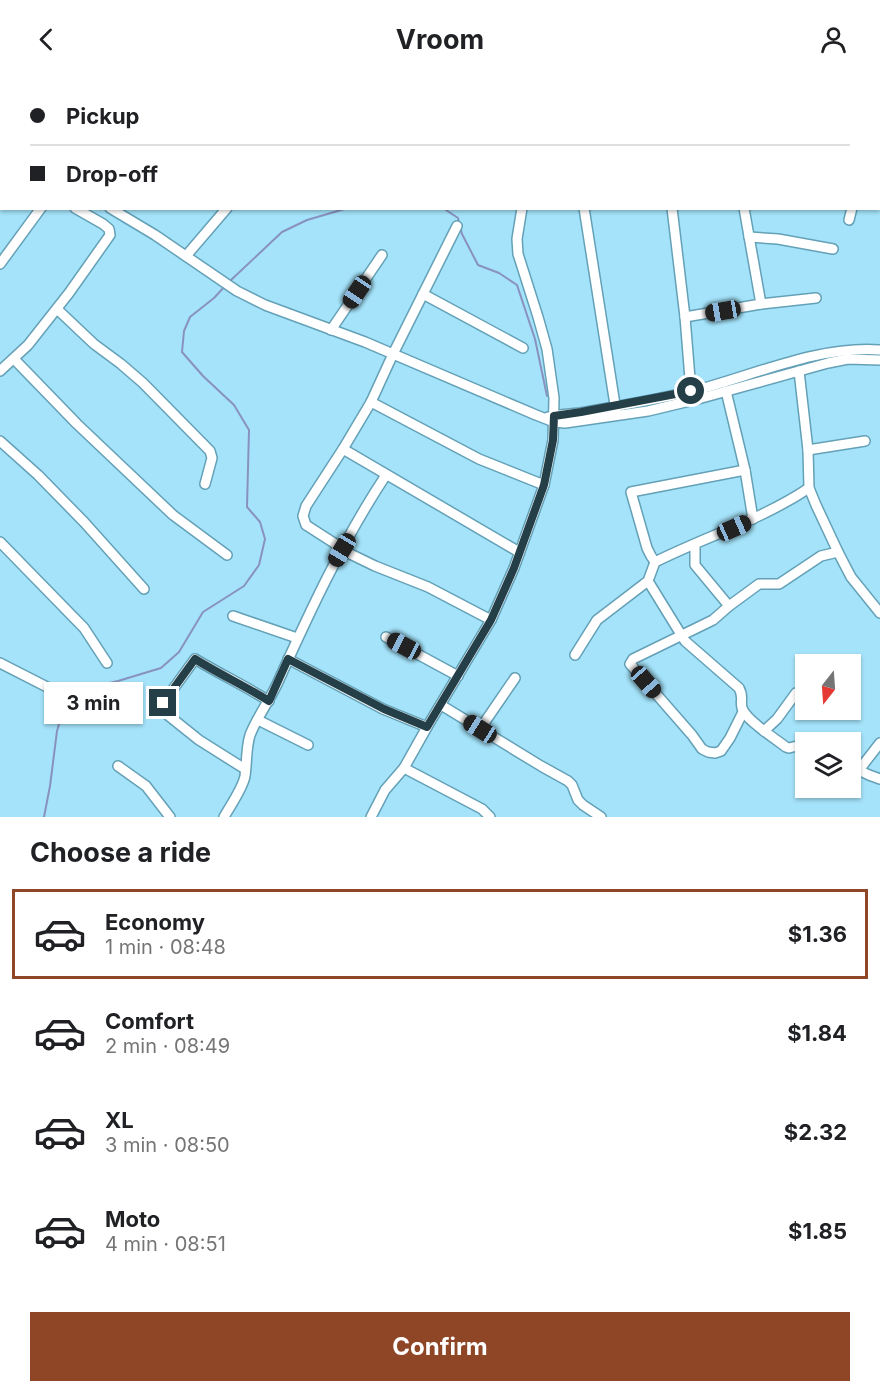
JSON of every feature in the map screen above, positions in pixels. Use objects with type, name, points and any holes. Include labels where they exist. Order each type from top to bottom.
[{"type":"street","points":[[0,264],[40,210]]},
{"type":"street","points":[[1,369],[28,345],[110,235],[110,229],[78,210]]},
{"type":"street","points":[[113,210],[237,291],[264,305],[565,423],[691,391],[797,360],[848,350],[880,350]]},
{"type":"street","points":[[186,256],[225,210]]},
{"type":"street","points":[[371,817],[386,790],[405,768],[491,620],[514,568],[544,485],[553,440],[551,418],[554,398],[547,349],[518,254],[517,239],[522,210]]},
{"type":"street","points":[[584,210],[616,411]]},
{"type":"street","points":[[672,210],[691,391]]},
{"type":"street","points":[[744,210],[761,304]]},
{"type":"street","points":[[849,220],[852,210]]},
{"type":"street","points":[[457,226],[370,402],[344,449],[306,506],[303,516],[306,525],[342,550],[428,587],[491,620]]},
{"type":"street","points":[[749,237],[778,239],[834,249]]},
{"type":"street","points":[[331,330],[382,255]]},
{"type":"street","points":[[423,294],[523,348]]},
{"type":"street","points":[[685,317],[761,304],[816,298]]},
{"type":"street","points":[[57,309],[94,344],[143,383],[210,451],[212,458],[205,484]]},
{"type":"street","points":[[14,359],[77,424],[173,515],[227,555]]},
{"type":"street","points":[[616,411],[675,405],[848,359],[880,360]]},
{"type":"street","points":[[799,371],[808,450],[809,488],[851,577],[880,613]]},
{"type":"street","points":[[726,391],[745,470],[753,519]]},
{"type":"street","points":[[370,402],[479,459],[544,485]]},
{"type":"street","points":[[0,441],[38,475],[84,522],[144,589]]},
{"type":"street","points":[[808,450],[865,441]]},
{"type":"street","points":[[344,449],[519,552]]},
{"type":"street","points":[[655,562],[647,548],[631,492],[745,470]]},
{"type":"street","points":[[224,817],[244,778],[247,747],[251,734],[269,701],[334,562],[386,475]]},
{"type":"street","points":[[575,655],[597,620],[648,581],[655,562],[753,519],[792,500],[809,488]]},
{"type":"street","points":[[0,542],[84,628],[107,663]]},
{"type":"street","points":[[695,545],[695,565],[729,606]]},
{"type":"street","points":[[743,711],[721,751],[708,752],[702,749],[630,664],[633,659],[713,620],[759,584],[779,584],[822,556],[838,552]]},
{"type":"street","points":[[648,581],[685,641],[739,688],[742,694],[743,711],[764,731],[786,747],[795,746]]},
{"type":"street","points":[[233,616],[297,638]]},
{"type":"street","points":[[386,637],[458,676]]},
{"type":"street","points":[[245,769],[199,740],[164,712],[163,703],[195,659],[269,701]]},
{"type":"street","points":[[288,659],[384,709],[427,727]]},
{"type":"street","points":[[0,663],[46,687]]},
{"type":"street","points":[[480,729],[515,678]]},
{"type":"street","points":[[764,731],[795,694]]},
{"type":"street","points":[[441,705],[568,781],[578,800],[601,817]]},
{"type":"street","points":[[258,720],[308,745]]},
{"type":"street","points":[[861,762],[880,743]]},
{"type":"street","points":[[118,766],[146,786],[170,817]]},
{"type":"street","points":[[405,768],[482,808],[490,817]]},
{"type":"street","points":[[861,771],[880,779]]},
{"type":"waterway","points":[[230,281],[282,232],[307,220],[341,210]]},
{"type":"waterway","points":[[446,210],[458,218],[462,234],[478,265],[499,273],[517,285],[535,339],[547,396]]},
{"type":"waterway","points":[[44,817],[57,731],[62,714],[73,694],[161,668],[179,652],[203,612],[244,586],[259,565],[265,539],[260,522],[247,507],[249,430],[234,405],[203,376],[182,352],[184,331],[190,317],[226,285]]},
{"type":"route","points":[[163,703],[195,659],[269,701],[288,659],[362,699],[427,727],[491,620],[514,568],[544,485],[553,440],[554,416],[691,391]]}]
